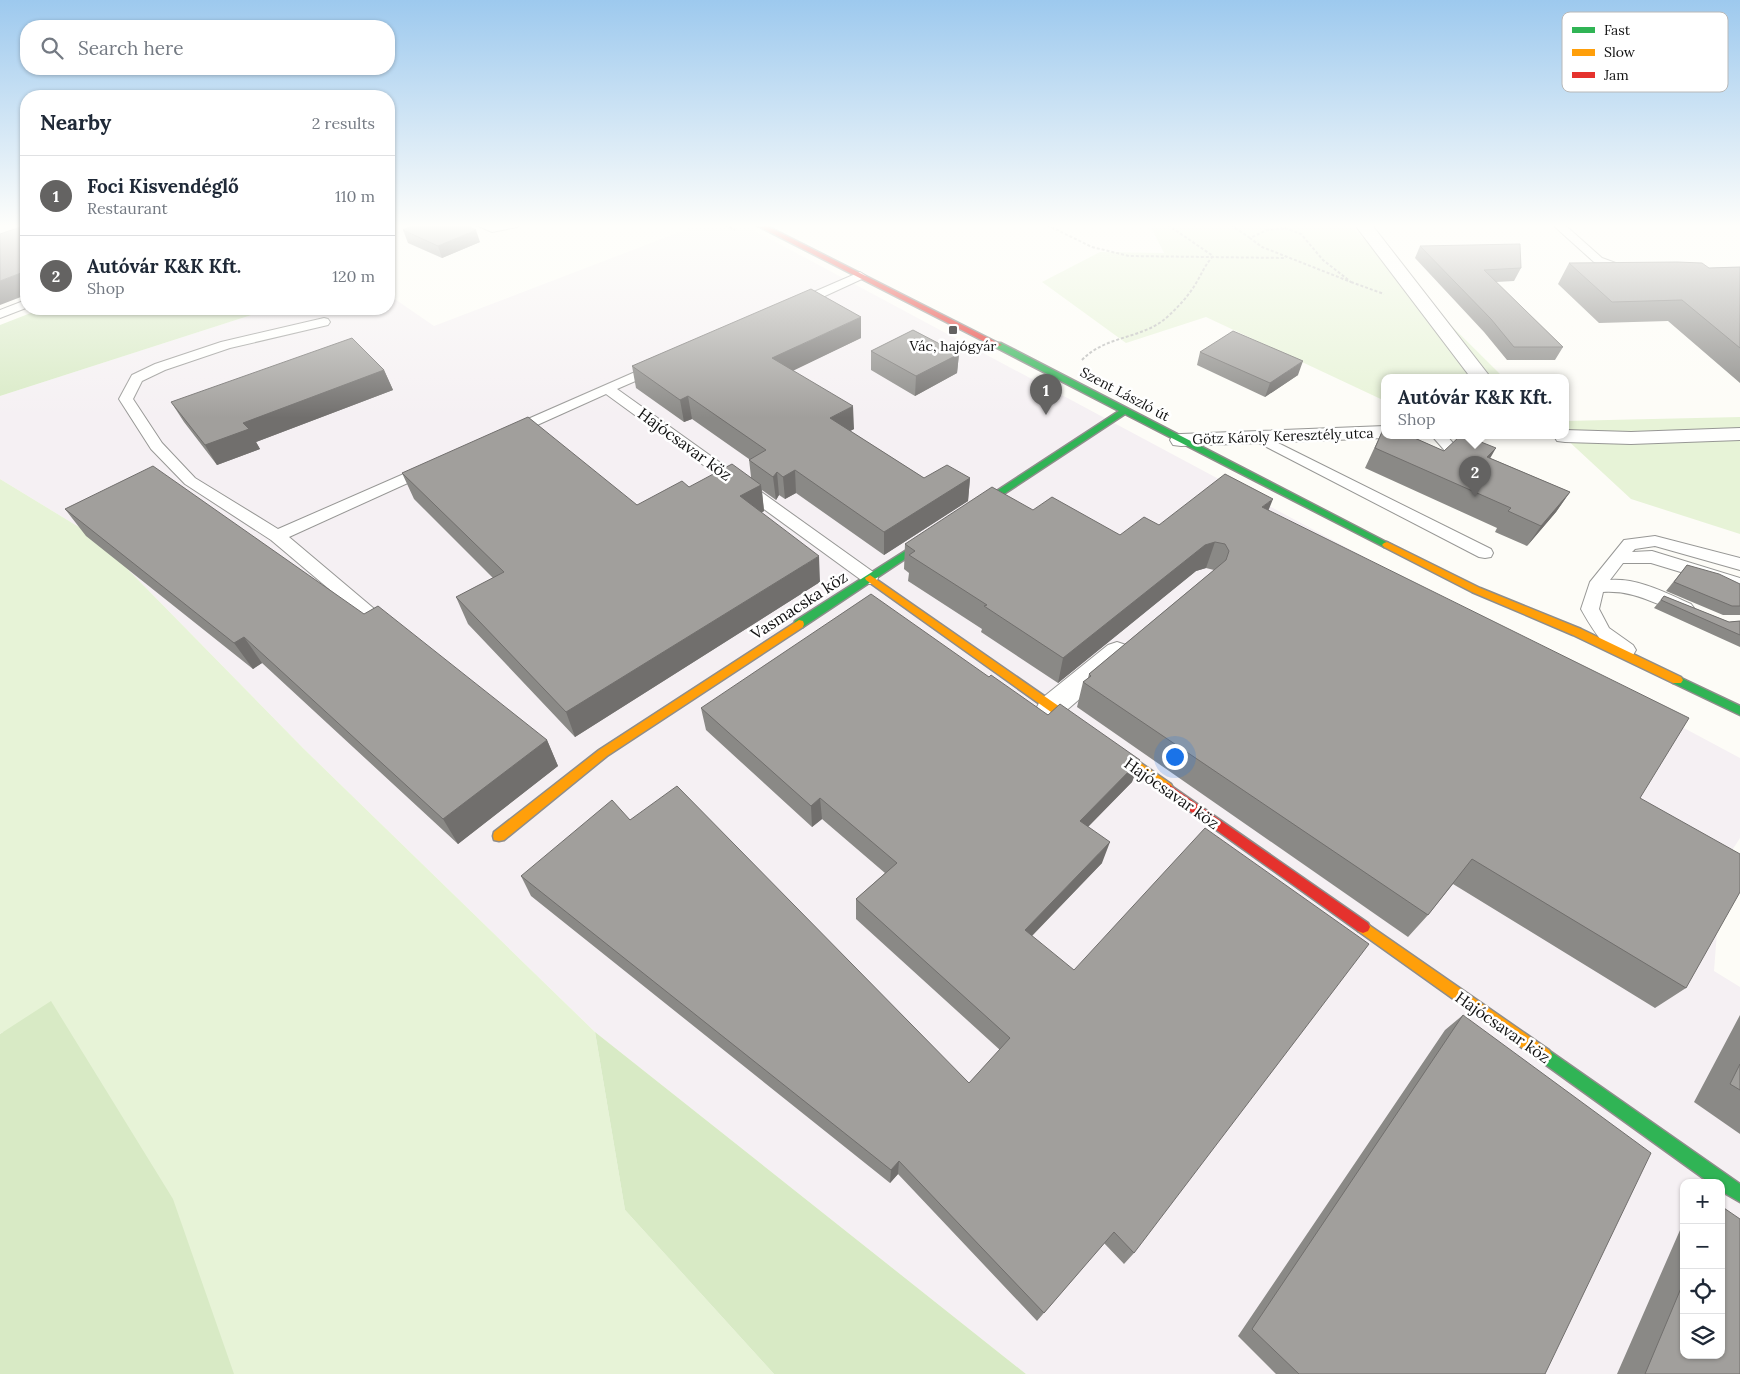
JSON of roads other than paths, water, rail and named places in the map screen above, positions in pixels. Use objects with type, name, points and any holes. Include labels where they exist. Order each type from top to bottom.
[{"type":"street","name":"Szent László út","points":[[886,289],[1056,374],[1124,411],[1476,590]]},
{"type":"street","points":[[1412,289],[1478,374]]},
{"type":"street","points":[[959,520],[1124,411]]},
{"type":"street","name":"Götz Károly Keresztély utca","points":[[1181,440],[1381,432]]},
{"type":"street","points":[[1569,436],[1631,438],[1740,434]]},
{"type":"street","name":"Vasmacska köz","points":[[499,836],[603,753],[943,530]]},
{"type":"street","name":"Hajócsavar köz","points":[[870,578],[1740,1194]]},
{"type":"street","points":[[1476,590],[1535,627]]},
{"type":"street","points":[[1476,590],[1518,605],[1644,663],[1740,711]]},
{"type":"street","points":[[1052,707],[1132,640]]},
{"type":"lane","points":[[785,309],[830,289]]},
{"type":"lane","points":[[0,314],[20,306]]},
{"type":"lane","points":[[324,322],[226,345],[160,367],[137,378],[126,399],[156,446],[190,481],[277,536],[379,622]]},
{"type":"lane","points":[[500,436],[670,360]]},
{"type":"lane","name":"Hajócsavar köz","points":[[608,388],[870,578]]},
{"type":"lane","points":[[1258,437],[1485,553]]},
{"type":"lane","points":[[1442,439],[1450,449]]},
{"type":"lane","points":[[277,536],[438,464]]},
{"type":"lane","points":[[1644,663],[1603,632],[1590,609],[1596,586],[1630,544],[1655,541],[1740,564]]},
{"type":"lane","points":[[1618,558],[1652,557],[1740,584]]},
{"type":"lane","points":[[1596,586],[1620,584],[1638,589],[1697,613]]},
{"type":"place","name":"Vác, hajógyár","points":[[953,330]]},
{"type":"place","name":"Foci Kisvendéglő","points":[[1046,415]]},
{"type":"place","name":"Autóvár K&K Kft.","points":[[1475,497]]}]
